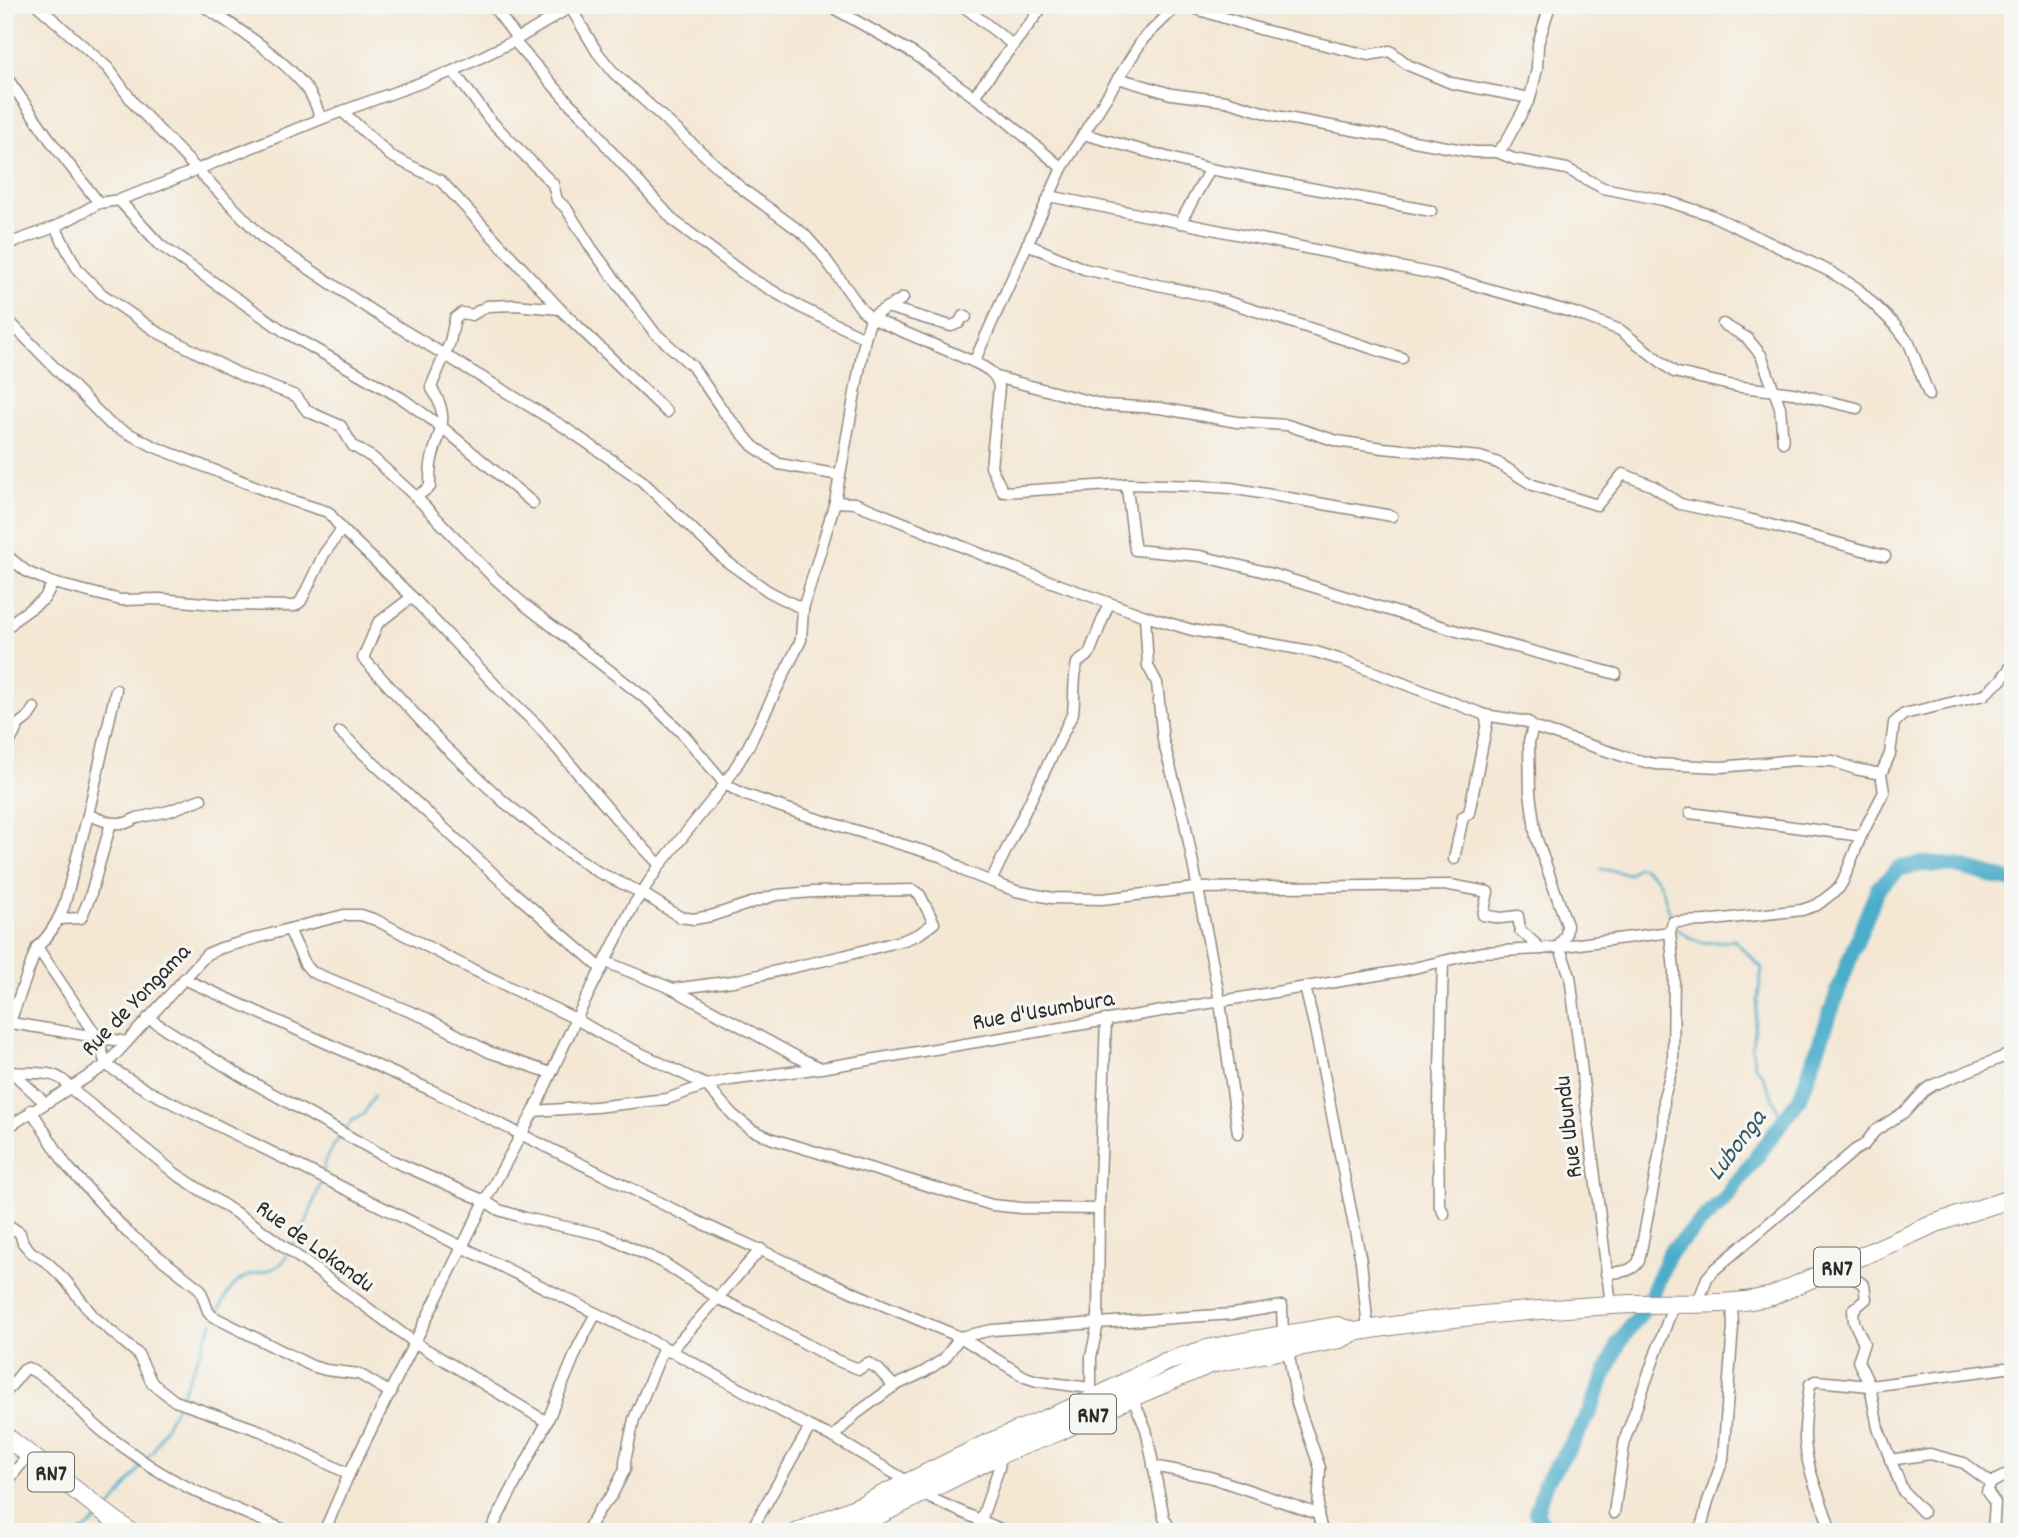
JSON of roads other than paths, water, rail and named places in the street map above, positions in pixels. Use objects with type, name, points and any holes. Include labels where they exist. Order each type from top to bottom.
[{"type":"main road","name":"RN7","points":[[798,1532],[862,1505],[986,1444],[1091,1401],[1165,1363],[1285,1343],[1340,1339],[1361,1331],[1482,1316],[1611,1305],[1732,1303],[1772,1296],[1936,1223],[2013,1198]]},
{"type":"main road","name":"RN7","points":[[845,1532],[1001,1454],[1060,1431],[1091,1401],[1132,1397],[1208,1356]]},
{"type":"main road","name":"RN7","points":[[5,1436],[130,1532]]},
{"type":"street","points":[[37,5],[108,68],[135,105],[262,237],[361,303],[564,427],[641,480],[726,561],[768,591],[803,609]]},
{"type":"street","points":[[202,5],[253,39],[304,85],[321,120]]},
{"type":"street","points":[[492,5],[516,40],[568,103],[591,124],[608,148],[674,221],[747,276],[802,308],[865,338]]},
{"type":"street","points":[[828,5],[913,53],[974,96],[1062,168]]},
{"type":"street","points":[[962,5],[1013,45]]},
{"type":"street","points":[[974,96],[1044,5]]},
{"type":"street","points":[[974,362],[1062,168],[1143,39],[1178,5]]},
{"type":"street","points":[[1184,5],[1263,30],[1367,55],[1390,51],[1408,65],[1451,83],[1530,98]]},
{"type":"street","points":[[1497,152],[1505,144],[1530,98],[1538,44],[1550,5]]},
{"type":"street","points":[[7,241],[55,227],[99,203],[120,200],[453,71],[516,40],[571,6],[597,52],[614,72],[741,188],[804,234],[871,318],[974,362],[988,369],[996,377],[999,387],[991,467],[1003,492],[1126,484],[1231,488],[1392,516]]},
{"type":"street","points":[[453,71],[490,120],[553,184],[557,200],[566,208],[592,249],[654,332],[692,366],[724,412],[753,446],[779,464],[839,475]]},
{"type":"street","points":[[5,75],[53,144],[99,203]]},
{"type":"street","points":[[1118,78],[1171,94],[1226,101],[1276,116],[1474,152],[1497,152],[1514,159],[1567,169],[1603,188],[1663,200],[1711,215],[1829,271],[1857,288],[1895,324],[1909,343],[1929,395]]},
{"type":"street","points":[[343,112],[391,156],[441,181],[560,309],[667,412]]},
{"type":"street","points":[[1083,134],[1210,169],[1431,211]]},
{"type":"street","points":[[1180,223],[1210,169]]},
{"type":"street","points":[[1049,196],[1439,275],[1578,314],[1620,330],[1674,372],[1734,386],[1793,393],[1857,408]]},
{"type":"street","points":[[120,200],[160,245],[285,332],[403,399],[443,428],[533,503]]},
{"type":"street","points":[[55,227],[78,270],[102,295],[157,332],[245,377],[296,396],[307,411],[341,426],[354,446],[373,458],[416,497],[509,591],[649,701],[684,734],[725,784],[743,794],[943,857],[966,872],[1016,891],[1052,898],[1102,899],[1196,888],[1450,885],[1488,892],[1483,915],[1500,918],[1518,916],[1520,930],[1541,949]]},
{"type":"street","points":[[1027,244],[1084,269],[1213,297],[1402,358]]},
{"type":"street","points":[[324,1532],[349,1474],[414,1342],[534,1111],[576,1019],[642,893],[660,865],[725,784],[748,747],[801,640],[803,609],[835,502],[865,338],[871,318],[883,308],[903,298]]},
{"type":"street","points":[[416,497],[430,487],[432,462],[443,428],[439,400],[431,387],[455,318],[462,313],[472,315],[487,306],[515,305],[560,309]]},
{"type":"street","points":[[887,307],[951,326],[959,323],[963,316],[966,317]]},
{"type":"street","points":[[5,317],[110,425],[155,447],[290,500],[328,512],[537,725],[621,824],[660,865]]},
{"type":"street","points":[[1723,324],[1747,338],[1762,355],[1780,407],[1783,442]]},
{"type":"street","points":[[996,377],[1104,405],[1160,408],[1237,422],[1287,425],[1337,440],[1480,457],[1498,463],[1534,485],[1597,505],[1623,474],[1653,486],[1680,504],[1741,517],[1885,556]]},
{"type":"street","points":[[1126,484],[1135,550],[1200,556],[1262,571],[1457,631],[1615,674]]},
{"type":"street","points":[[835,502],[855,503],[1145,616],[1192,630],[1316,652],[1485,715],[1528,722],[1533,727],[1629,758],[1655,764],[1721,767],[1795,760],[1833,761],[1881,774]]},
{"type":"street","points":[[5,554],[27,572],[53,583],[121,600],[160,599],[225,605],[295,606],[301,601],[324,554],[342,529]]},
{"type":"street","points":[[5,630],[44,599],[53,583]]},
{"type":"street","points":[[412,597],[378,623],[362,658],[444,746],[504,802],[598,872],[642,893],[680,917],[694,919],[776,895],[913,890],[920,895],[934,923],[919,934],[904,940],[843,956],[733,981],[673,989]]},
{"type":"street","points":[[991,881],[1073,713],[1073,681],[1077,663],[1089,654],[1109,603]]},
{"type":"street","points":[[1145,616],[1148,666],[1157,683],[1163,740],[1184,818],[1220,1001],[1238,1133]]},
{"type":"street","points":[[1690,813],[1861,836],[1884,792],[1881,774],[1890,754],[1894,723],[1904,714],[1984,695],[2001,680],[2013,664]]},
{"type":"street","points":[[116,690],[88,815],[58,919],[45,940],[37,947],[8,1022],[127,1042]]},
{"type":"street","points":[[5,751],[19,724],[29,717],[34,708]]},
{"type":"street","points":[[1454,859],[1463,817],[1469,813],[1487,723],[1485,715]]},
{"type":"street","points":[[1533,727],[1529,742],[1530,793],[1536,837],[1567,925],[1566,935],[1559,946]]},
{"type":"street","points":[[340,733],[511,890],[604,965],[673,989],[821,1068]]},
{"type":"street","points":[[88,815],[111,823],[125,823],[201,799]]},
{"type":"street","points":[[58,919],[81,918],[90,897],[111,823]]},
{"type":"street","name":"Rue d'Usumbura","points":[[534,1111],[667,1098],[706,1085],[755,1075],[821,1068],[1220,1001],[1443,962],[1482,952],[1541,949],[1670,932],[1673,922],[1785,913],[1817,905],[1839,888],[1861,836]]},
{"type":"street","name":"Rue de Yongama","points":[[5,1129],[31,1110],[106,1065],[207,954],[344,915],[361,915],[376,920],[576,1019],[605,1037],[706,1085]]},
{"type":"street","points":[[289,929],[305,964],[312,972],[426,1017],[489,1052],[551,1073]]},
{"type":"street","points":[[1606,1274],[1634,1268],[1639,1261],[1663,1135],[1664,1097],[1674,1065],[1674,971],[1670,932]]},
{"type":"street","name":"Rue Ubundu","points":[[1559,946],[1570,976],[1611,1305]]},
{"type":"street","points":[[37,947],[98,1038],[106,1065],[148,1091],[667,1350],[833,1437],[979,1526],[1007,1532]]},
{"type":"street","points":[[1443,962],[1438,1139],[1439,1204],[1444,1214]]},
{"type":"street","points":[[184,979],[521,1133],[649,1198],[960,1337],[1025,1377],[1091,1401],[1091,1357],[1098,1323],[1098,1209],[1106,1020]]},
{"type":"street","points":[[1305,986],[1361,1261],[1361,1331]]},
{"type":"street","points":[[148,1018],[242,1076],[391,1160],[485,1201],[499,1210],[603,1236],[679,1271],[719,1299],[833,1359],[859,1369],[868,1363],[878,1369],[894,1386]]},
{"type":"street","points":[[1697,1305],[1707,1278],[1713,1271],[1864,1145],[1875,1131],[1906,1111],[1924,1091],[2013,1053]]},
{"type":"street","points":[[9,1072],[44,1103]]},
{"type":"street","name":"Rue de Lokandu","points":[[9,1072],[58,1076],[64,1079],[70,1088],[176,1174],[256,1226],[414,1342],[547,1422]]},
{"type":"street","points":[[706,1085],[734,1116],[752,1130],[773,1139],[992,1205],[1098,1209]]},
{"type":"street","points":[[31,1110],[66,1165],[127,1232],[201,1289],[208,1311],[212,1315],[312,1366],[359,1374],[391,1393]]},
{"type":"street","points":[[5,1223],[20,1233],[23,1243],[31,1252],[48,1263],[66,1281],[93,1316],[138,1354],[152,1382],[175,1401],[261,1431],[349,1474]]},
{"type":"street","points":[[586,1532],[612,1495],[625,1469],[634,1419],[667,1350],[719,1299],[761,1249]]},
{"type":"street","points":[[1838,1266],[1864,1285],[1866,1299],[1853,1310],[1854,1322],[1864,1343],[1858,1361],[1870,1386],[1878,1428],[1903,1491],[1923,1512]]},
{"type":"street","points":[[1700,1532],[1723,1459],[1732,1303]]},
{"type":"street","points":[[1614,1513],[1625,1439],[1664,1304]]},
{"type":"street","points":[[833,1437],[856,1414],[894,1386],[944,1359],[960,1337],[992,1330],[1233,1314],[1282,1306],[1285,1343],[1297,1403],[1320,1468],[1318,1514],[1322,1532]]},
{"type":"street","points":[[489,1532],[547,1422],[579,1345],[596,1315]]},
{"type":"street","points":[[1831,1532],[1814,1488],[1805,1440],[1810,1384],[1816,1381],[1870,1386],[2013,1367]]},
{"type":"street","points":[[5,1393],[23,1370],[28,1368],[61,1390],[90,1421],[143,1461],[193,1491],[289,1532]]},
{"type":"street","points":[[1132,1397],[1146,1429],[1164,1518],[1172,1532]]},
{"type":"street","points":[[750,1532],[810,1427]]},
{"type":"street","points":[[979,1526],[999,1468],[1001,1454]]},
{"type":"street","points":[[1890,1460],[1930,1454],[1964,1463],[1991,1483]]},
{"type":"street","points":[[5,1485],[28,1455]]},
{"type":"street","points":[[1153,1466],[1210,1477],[1318,1514]]},
{"type":"street","points":[[1993,1532],[1996,1503],[1987,1492],[1991,1483],[2013,1471]]},
{"type":"waterway","name":"Lubonga","points":[[1548,1532],[1536,1513],[1545,1483],[1590,1411],[1618,1344],[1649,1302],[1669,1253],[1725,1199],[1800,1098],[1878,888],[1900,868],[1923,864],[1957,866],[2013,881]]},
{"type":"waterway","points":[[1601,869],[1629,874],[1638,866],[1647,870],[1658,881],[1672,920]]},
{"type":"waterway","points":[[1674,926],[1689,937],[1702,942],[1734,940],[1762,968],[1752,1045],[1754,1065],[1762,1074],[1783,1121]]},
{"type":"waterway","points":[[345,1130],[352,1121],[364,1114],[374,1096]]},
{"type":"waterway","points":[[323,1172],[327,1156],[341,1135]]},
{"type":"waterway","points":[[292,1246],[306,1223],[322,1180]]},
{"type":"waterway","points":[[218,1313],[235,1284],[248,1276],[277,1267],[287,1255]]},
{"type":"waterway","points":[[180,1398],[213,1322]]},
{"type":"waterway","points":[[146,1459],[153,1451],[176,1406]]},
{"type":"waterway","points":[[110,1509],[143,1463]]},
{"type":"waterway","points":[[81,1532],[99,1519]]}]
